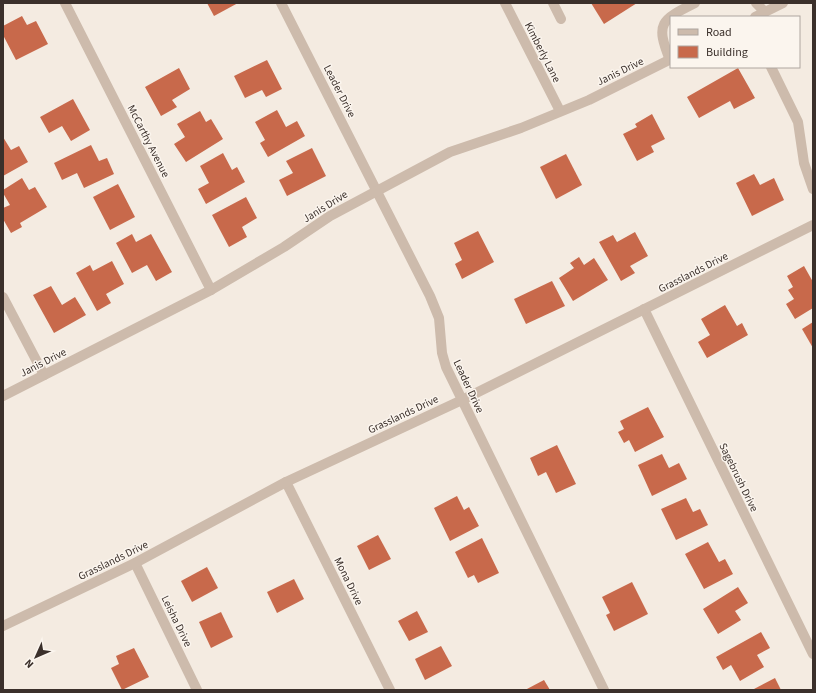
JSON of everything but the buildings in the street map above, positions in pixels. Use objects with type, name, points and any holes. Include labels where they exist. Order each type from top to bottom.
[{"type":"street","name":"McCarthy Avenue","points":[[65,3],[211,290]]},
{"type":"street","name":"Leader Drive","points":[[281,3],[377,190],[436,310],[439,318],[442,352],[446,367],[604,690]]},
{"type":"street","name":"Kimberly Lane","points":[[505,3],[560,111]]},
{"type":"street","points":[[552,3],[561,19]]},
{"type":"street","points":[[671,16],[695,3]]},
{"type":"street","points":[[756,3],[765,12]]},
{"type":"street","points":[[757,16],[783,3]]},
{"type":"street","points":[[670,17],[664,23],[662,39],[670,59]]},
{"type":"street","name":"Janis Drive","points":[[3,396],[211,290],[284,247],[330,216],[450,152],[521,128],[589,100],[670,59]]},
{"type":"street","points":[[771,68],[798,122],[804,163],[813,189]]},
{"type":"street","name":"Grasslands Drive","points":[[3,626],[135,563],[286,482],[462,400],[813,225]]},
{"type":"street","points":[[3,296],[44,376]]},
{"type":"street","name":"Sagebrush Drive","points":[[644,310],[813,654]]},
{"type":"street","name":"Mona Drive","points":[[286,482],[390,690]]},
{"type":"street","name":"Leisha Drive","points":[[135,563],[197,690]]}]
